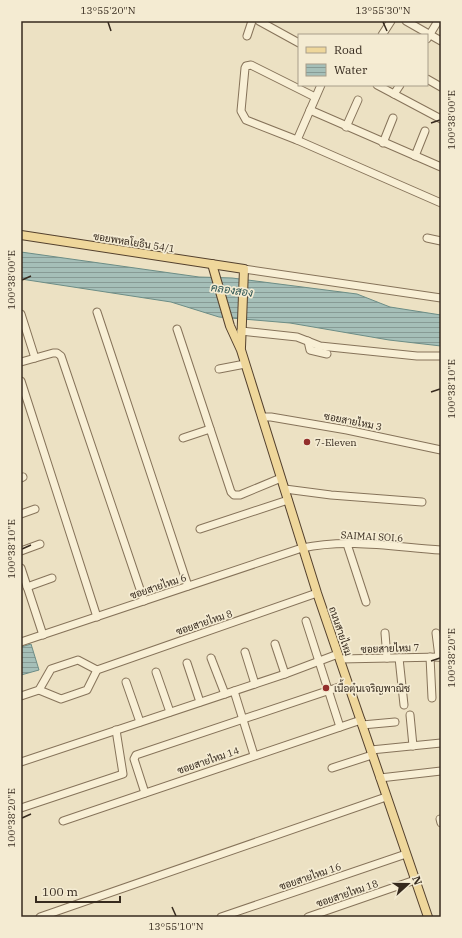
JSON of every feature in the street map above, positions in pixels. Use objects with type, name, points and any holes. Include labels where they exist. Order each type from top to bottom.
[{"type":"main road","name":"ซอยพหลโยธิน 54/1","points":[[21,235],[212,264],[244,273]]},
{"type":"main road","name":"ถนนสายไหม","points":[[212,264],[230,326],[241,350],[302,548],[428,917]]},
{"type":"main road","name":"ถนนสายไหม","points":[[241,350],[244,273]]},
{"type":"street","points":[[247,36],[252,21]]},
{"type":"street","points":[[259,21],[298,42]]},
{"type":"street","points":[[383,34],[391,21]]},
{"type":"street","points":[[406,21],[424,34]]},
{"type":"street","points":[[440,21],[428,37],[441,41]]},
{"type":"street","points":[[315,97],[251,65],[246,66],[245,68],[241,111],[243,118],[441,203]]},
{"type":"street","points":[[428,80],[441,87]]},
{"type":"street","points":[[297,140],[320,86]]},
{"type":"street","points":[[379,86],[441,120]]},
{"type":"street","points":[[394,94],[399,86]]},
{"type":"street","points":[[346,126],[358,100]]},
{"type":"street","points":[[310,110],[441,167]]},
{"type":"street","points":[[383,143],[393,118]]},
{"type":"street","points":[[415,156],[424,131]]},
{"type":"street","points":[[427,238],[441,241]]},
{"type":"street","points":[[244,273],[441,298]]},
{"type":"street","points":[[97,312],[188,586]]},
{"type":"street","points":[[21,314],[35,358]]},
{"type":"street","points":[[242,328],[297,337],[320,346],[417,356],[441,356]]},
{"type":"street","points":[[177,329],[231,492],[234,495],[240,495],[281,478]]},
{"type":"street","points":[[308,341],[310,350],[327,354]]},
{"type":"street","points":[[21,362],[57,353],[61,356],[144,601]]},
{"type":"street","points":[[219,369],[245,364]]},
{"type":"street","points":[[21,381],[97,617]]},
{"type":"street","name":"ซอยสายไหม 3","points":[[262,417],[275,417],[347,430],[441,450]]},
{"type":"street","points":[[183,438],[210,429]]},
{"type":"street","points":[[284,489],[331,495],[422,502]]},
{"type":"street","points":[[200,528],[288,500]]},
{"type":"street","points":[[21,514],[35,509]]},
{"type":"street","points":[[21,551],[40,544]]},
{"type":"street","name":"SAIMAI SOI.6","points":[[302,548],[322,544],[347,544],[441,550]]},
{"type":"street","points":[[347,544],[366,602]]},
{"type":"street","name":"ซอยสายไหม 6","points":[[21,642],[302,548]]},
{"type":"street","points":[[21,568],[42,635]]},
{"type":"street","points":[[27,587],[52,578]]},
{"type":"street","name":"ซอยสายไหม 8","points":[[98,670],[317,593]]},
{"type":"street","points":[[306,621],[340,727]]},
{"type":"street","points":[[385,633],[387,658]]},
{"type":"street","points":[[436,633],[440,657]]},
{"type":"street","points":[[275,644],[285,674]]},
{"type":"street","points":[[245,652],[255,684]]},
{"type":"street","name":"ซอยสายไหม 7","points":[[21,762],[285,674],[319,660],[339,657],[440,657]]},
{"type":"street","points":[[430,657],[432,698]]},
{"type":"street","points":[[211,658],[225,694]]},
{"type":"street","points":[[399,658],[404,705]]},
{"type":"street","points":[[21,696],[40,690],[61,699],[87,690],[98,670],[78,660],[51,670],[40,690]]},
{"type":"street","points":[[187,663],[200,702]]},
{"type":"street","points":[[156,672],[170,712]]},
{"type":"street","points":[[126,682],[140,722]]},
{"type":"street","points":[[145,793],[134,757],[348,684]]},
{"type":"street","points":[[234,691],[254,755]]},
{"type":"street","points":[[410,715],[413,746]]},
{"type":"street","name":"ซอยสายไหม 14","points":[[63,821],[340,727],[361,723],[395,722]]},
{"type":"street","points":[[21,808],[123,774],[116,730]]},
{"type":"street","points":[[332,768],[371,752],[441,743]]},
{"type":"street","points":[[380,778],[441,772]]},
{"type":"street","points":[[40,917],[386,796]]},
{"type":"street","name":"ซอยสายไหม 16","points":[[221,917],[233,915],[406,854]]},
{"type":"street","name":"ซอยสายไหม 18","points":[[308,917],[415,880]]},
{"type":"water","name":"คลองสอง","points":[[21,252],[199,277],[232,278],[357,294],[390,307],[441,315],[441,346],[389,340],[290,323],[219,317],[171,302],[21,279]]},
{"type":"water","points":[[31,644],[39,670],[21,675],[21,647]]},
{"type":"place","name":"7-Eleven","points":[[307,442]]},
{"type":"place","name":"เนื้อตุ๋นเจริญพาณิช","points":[[326,688]]}]
